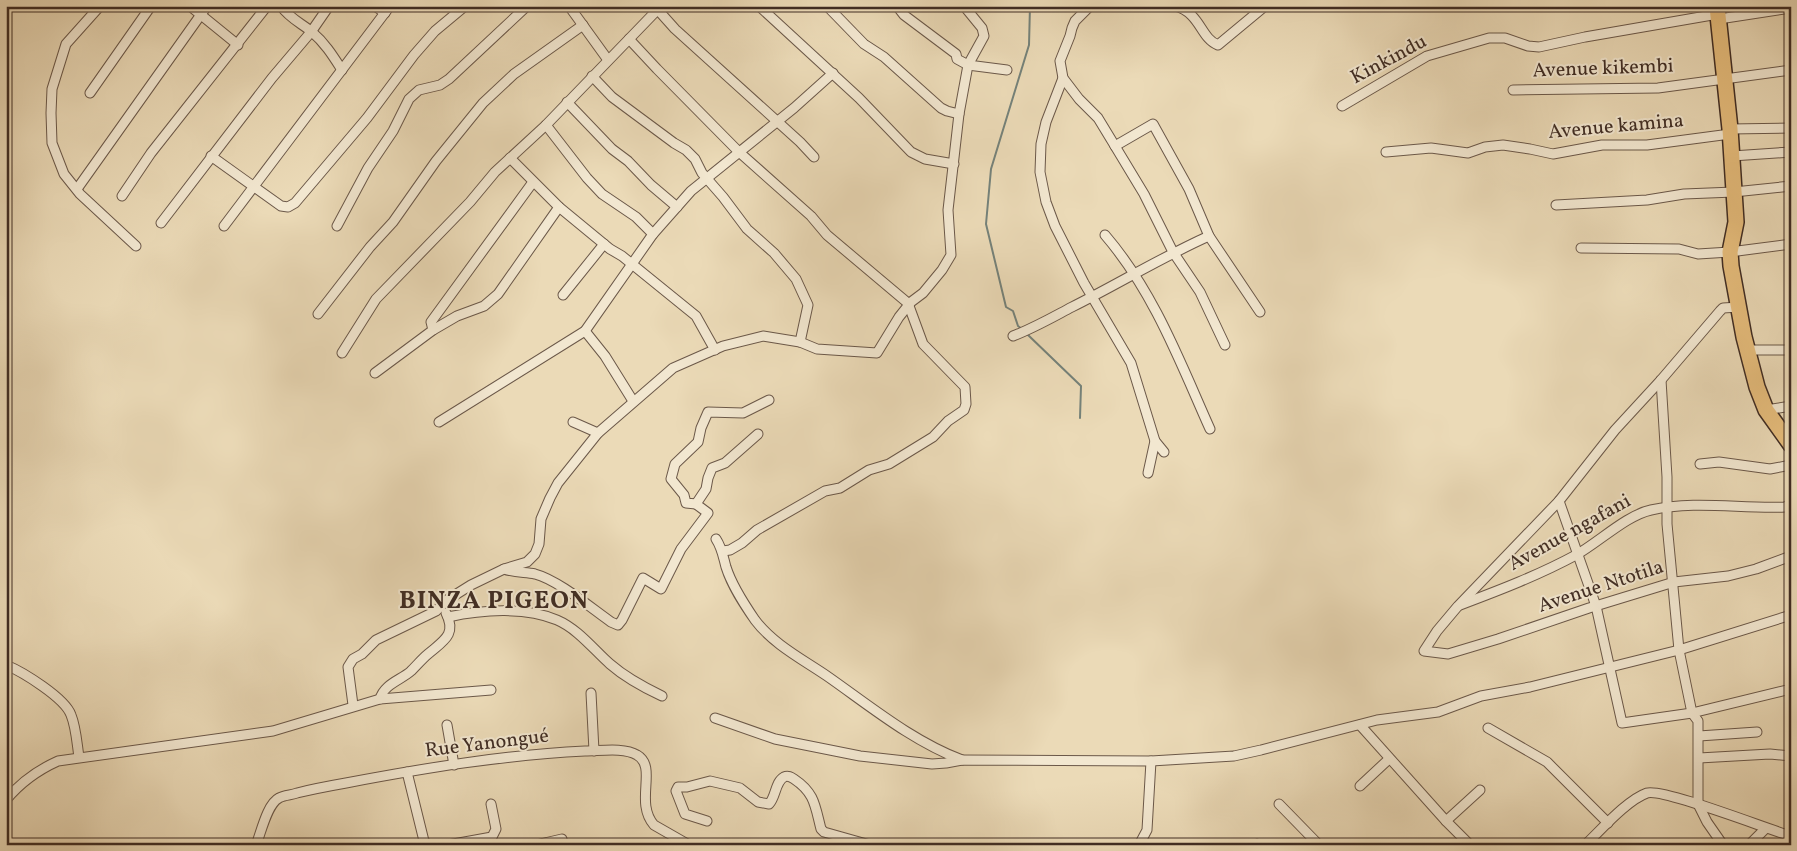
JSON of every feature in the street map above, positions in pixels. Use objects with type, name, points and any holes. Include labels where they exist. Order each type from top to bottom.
[{"type":"highway","points":[[1718,13],[1730,132],[1736,222],[1730,252],[1739,307],[1747,350],[1766,410],[1791,446]]},
{"type":"street","points":[[100,6],[66,44],[52,89],[52,143],[64,174],[80,194],[136,246]]},
{"type":"street","points":[[90,93],[152,6]]},
{"type":"street","points":[[190,6],[238,45]]},
{"type":"street","points":[[77,189],[130,113],[171,60],[207,6]]},
{"type":"street","points":[[122,196],[151,153],[267,6]]},
{"type":"street","points":[[281,6],[290,17],[326,45],[342,70]]},
{"type":"street","points":[[161,223],[272,78],[311,32],[329,6]]},
{"type":"street","points":[[224,226],[387,9],[375,6]]},
{"type":"street","points":[[211,156],[281,206],[288,207],[295,203],[367,118],[414,54],[435,31],[465,6]]},
{"type":"street","points":[[337,226],[368,168],[393,131],[409,99],[419,90],[440,85],[449,79],[527,6]]},
{"type":"street","points":[[569,6],[608,60]]},
{"type":"street","points":[[759,6],[833,73],[911,152],[925,158],[954,164]]},
{"type":"street","points":[[827,6],[864,44],[884,57],[941,108],[959,114]]},
{"type":"street","points":[[897,6],[904,14],[956,54],[957,59],[968,65],[1007,70]]},
{"type":"street","points":[[353,705],[348,667],[350,661],[362,654],[376,640],[428,616],[440,608],[447,600],[471,585],[504,569],[532,559],[539,544],[541,519],[558,483],[598,434],[672,368],[723,346],[763,336],[800,342],[817,349],[877,353],[890,329],[909,305],[923,293],[942,270],[951,255],[948,210],[959,114],[968,65],[984,36],[984,31],[964,6]]},
{"type":"street","points":[[1090,6],[1075,21],[1072,28],[1060,61],[1063,78],[1079,99],[1098,118],[1115,146],[1144,194],[1173,252],[1200,292],[1225,345]]},
{"type":"street","points":[[1175,6],[1190,13],[1210,40],[1218,45],[1264,6]]},
{"type":"street","points":[[342,353],[376,299],[470,202],[495,172],[546,125],[660,8],[675,29],[800,142],[814,158]]},
{"type":"street","name":"Kinkindu","points":[[1342,106],[1427,56],[1489,38],[1505,38],[1528,46],[1539,47],[1718,13],[1791,8]]},
{"type":"street","points":[[318,314],[370,246],[393,222],[436,161],[483,103],[514,74],[583,25]]},
{"type":"street","points":[[629,39],[657,70],[739,152],[811,216],[827,235],[909,305],[923,344],[965,387],[966,404],[964,410],[948,421],[933,437],[889,464],[869,470],[840,488],[825,491],[757,530],[742,543],[730,550],[723,551]]},
{"type":"street","name":"Avenue kikembi","points":[[1513,90],[1658,88],[1791,70]]},
{"type":"street","points":[[439,422],[585,331],[653,234],[691,191],[833,73]]},
{"type":"street","points":[[592,76],[612,97],[686,150],[695,159],[702,173],[723,197],[746,229],[774,253],[796,279],[808,305],[800,342]]},
{"type":"street","points":[[1063,78],[1046,122],[1040,144],[1040,172],[1046,202],[1055,226],[1092,297],[1131,362],[1155,441],[1164,452]]},
{"type":"street","points":[[567,102],[612,149],[678,206]]},
{"type":"street","points":[[1115,146],[1153,124],[1189,189],[1209,236],[1260,312]]},
{"type":"street","points":[[546,125],[597,189],[636,217],[653,234]]},
{"type":"street","name":"Avenue kamina","points":[[1386,152],[1431,148],[1468,153],[1504,145],[1553,154],[1602,146],[1647,145],[1730,132],[1791,128]]},
{"type":"street","points":[[1732,156],[1791,152]]},
{"type":"street","points":[[510,158],[559,207],[696,316],[715,350]]},
{"type":"street","points":[[432,330],[431,322],[534,182]]},
{"type":"street","points":[[1556,205],[1647,200],[1684,194],[1734,192],[1791,186]]},
{"type":"street","points":[[375,373],[432,330],[492,301],[559,207]]},
{"type":"street","points":[[1105,235],[1124,257],[1146,291],[1210,429]]},
{"type":"street","points":[[1014,336],[1028,331],[1173,252],[1209,236]]},
{"type":"street","points":[[563,295],[604,244]]},
{"type":"street","points":[[1582,248],[1679,249],[1698,254],[1791,244]]},
{"type":"street","points":[[1458,606],[1559,501],[1615,430],[1720,311],[1723,308],[1739,307]]},
{"type":"street","points":[[585,331],[605,356],[634,401]]},
{"type":"street","points":[[1747,350],[1791,350]]},
{"type":"street","points":[[1661,380],[1667,508],[1679,650],[1692,713],[1698,721],[1698,804],[1707,822],[1722,843],[1732,845]]},
{"type":"street","points":[[504,569],[513,573],[535,574],[544,578],[565,589],[618,625],[643,578],[661,589],[681,549],[708,512],[696,504],[686,503],[684,495],[671,479],[675,464],[698,442],[701,428],[708,412],[742,413],[770,400]]},
{"type":"street","points":[[1766,410],[1791,406]]},
{"type":"street","points":[[573,422],[598,434]]},
{"type":"street","points":[[696,504],[706,489],[712,468],[725,463],[758,434]]},
{"type":"street","points":[[1148,473],[1155,441]]},
{"type":"street","points":[[1700,464],[1719,462],[1770,469],[1791,466]]},
{"type":"street","points":[[1559,501],[1596,606],[1622,723],[1692,713],[1791,689]]},
{"type":"street","name":"Avenue ngafani","points":[[1458,606],[1525,580],[1577,554],[1638,514],[1651,510],[1714,505],[1785,507],[1791,504]]},
{"type":"street","points":[[716,539],[723,551],[726,567],[736,589],[755,619],[773,639],[894,723],[934,747],[962,760]]},
{"type":"street","name":"Avenue Ntotila","points":[[1458,606],[1437,631],[1424,651],[1448,654],[1674,582],[1728,576],[1756,569],[1791,556]]},
{"type":"street","points":[[380,699],[384,690],[410,672],[428,653],[445,641],[450,632],[448,616],[440,608]]},
{"type":"street","points":[[448,616],[499,611],[523,612],[557,620],[578,634],[620,672],[639,685],[662,696]]},
{"type":"street","points":[[715,718],[776,739],[860,756],[932,764],[962,760],[1151,761],[1234,756],[1376,720],[1438,712],[1480,696],[1530,687],[1679,650],[1791,615]]},
{"type":"street","points":[[6,665],[55,695],[67,706],[72,716],[79,757]]},
{"type":"street","points":[[7,798],[24,781],[42,768],[58,761],[273,731],[353,705],[380,699],[491,690]]},
{"type":"street","points":[[591,693],[594,751]]},
{"type":"street","points":[[447,725],[454,764]]},
{"type":"street","points":[[1360,725],[1470,845]]},
{"type":"street","points":[[1488,728],[1547,762],[1608,823]]},
{"type":"street","points":[[1699,736],[1757,732]]},
{"type":"street","name":"Rue Yanongué","points":[[256,845],[270,808],[280,798],[317,789],[454,764],[535,754],[594,751],[629,752],[642,759],[647,767],[644,799],[650,820],[689,845]]},
{"type":"street","points":[[1699,758],[1770,754],[1791,756]]},
{"type":"street","points":[[1360,786],[1390,759]]},
{"type":"street","points":[[1139,845],[1147,830],[1151,761]]},
{"type":"street","points":[[407,772],[424,841],[428,845]]},
{"type":"street","points":[[707,821],[686,814],[676,791],[678,787],[688,787],[710,781],[740,788],[758,802],[769,804],[782,778],[791,776],[811,794],[821,828],[824,832],[870,845]]},
{"type":"street","points":[[1446,821],[1480,790]]},
{"type":"street","points":[[1585,845],[1632,802],[1645,794],[1653,792],[1698,804],[1766,829],[1791,836]]},
{"type":"street","points":[[448,845],[492,837],[496,829],[491,804]]},
{"type":"street","points":[[1280,804],[1320,845]]},
{"type":"street","points":[[1707,822],[1718,819],[1738,819]]},
{"type":"street","points":[[1749,845],[1766,829]]},
{"type":"street","points":[[536,845],[562,839]]},
{"type":"waterway","points":[[1022,329],[1018,326],[1013,311],[1006,307],[986,224],[991,169],[1029,45],[1030,6]]},
{"type":"waterway","points":[[1027,334],[1081,386],[1080,418]]},
{"type":"district","name":"BINZA PIGEON","points":[[494,601]]}]
